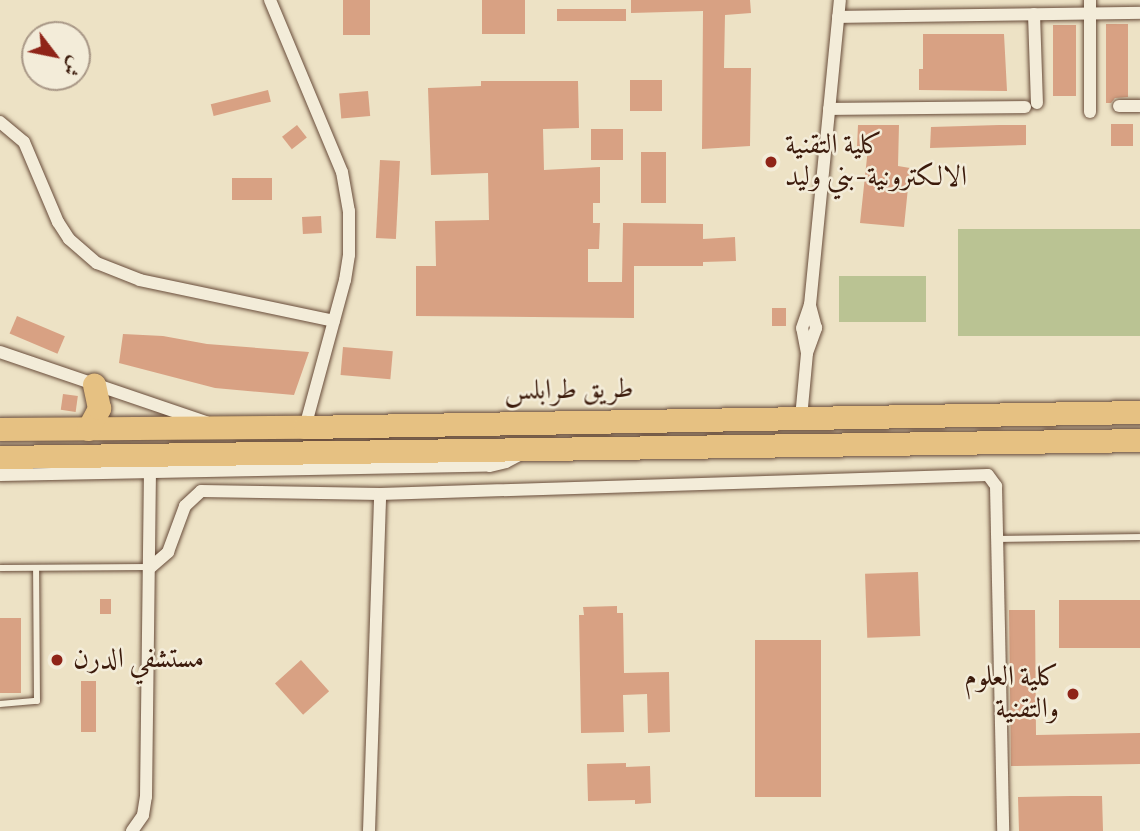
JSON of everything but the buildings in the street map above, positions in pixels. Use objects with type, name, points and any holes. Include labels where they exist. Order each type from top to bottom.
[{"type":"highway","points":[[88,429],[99,408],[94,385]]},
{"type":"highway","name":"طريق طرابلس","points":[[0,429],[304,427],[1140,412]]},
{"type":"highway","points":[[0,457],[1140,440]]},
{"type":"street","points":[[270,0],[334,152],[346,190],[349,255],[334,321],[304,427]]},
{"type":"street","points":[[801,418],[807,353],[816,328],[810,305],[839,0]]},
{"type":"street","points":[[838,17],[1034,14],[1090,7],[1140,13]]},
{"type":"street","points":[[1090,7],[1090,112]]},
{"type":"street","points":[[829,109],[1031,105],[1034,14]]},
{"type":"street","points":[[1119,106],[1140,106]]},
{"type":"street","points":[[0,122],[24,142],[58,222],[69,239],[97,263],[140,280],[334,321]]},
{"type":"street","points":[[0,352],[227,428]]},
{"type":"street","points":[[0,475],[490,466],[515,459],[530,448]]},
{"type":"street","points":[[132,831],[143,815],[146,797],[151,567],[150,473]]},
{"type":"street","points":[[151,567],[168,552],[185,506],[201,491],[380,494],[984,474],[992,477],[996,486],[1003,831]]},
{"type":"street","points":[[369,831],[380,494]]},
{"type":"lane","points":[[996,538],[1140,537]]},
{"type":"lane","points":[[0,568],[151,567]]},
{"type":"lane","points":[[0,704],[37,701],[36,569]]},
{"type":"green space","points":[[958,229],[1140,229],[1140,336],[958,336]]},
{"type":"green space","points":[[839,276],[926,276],[926,322],[839,322]]},
{"type":"place","name":"كلية التقنية الالكترونية-بني وليد","points":[[771,162]]},
{"type":"place","name":"مستشفي الدرن","points":[[57,660]]},
{"type":"place","name":"كلية العلوم والتقنية","points":[[1073,694]]}]
